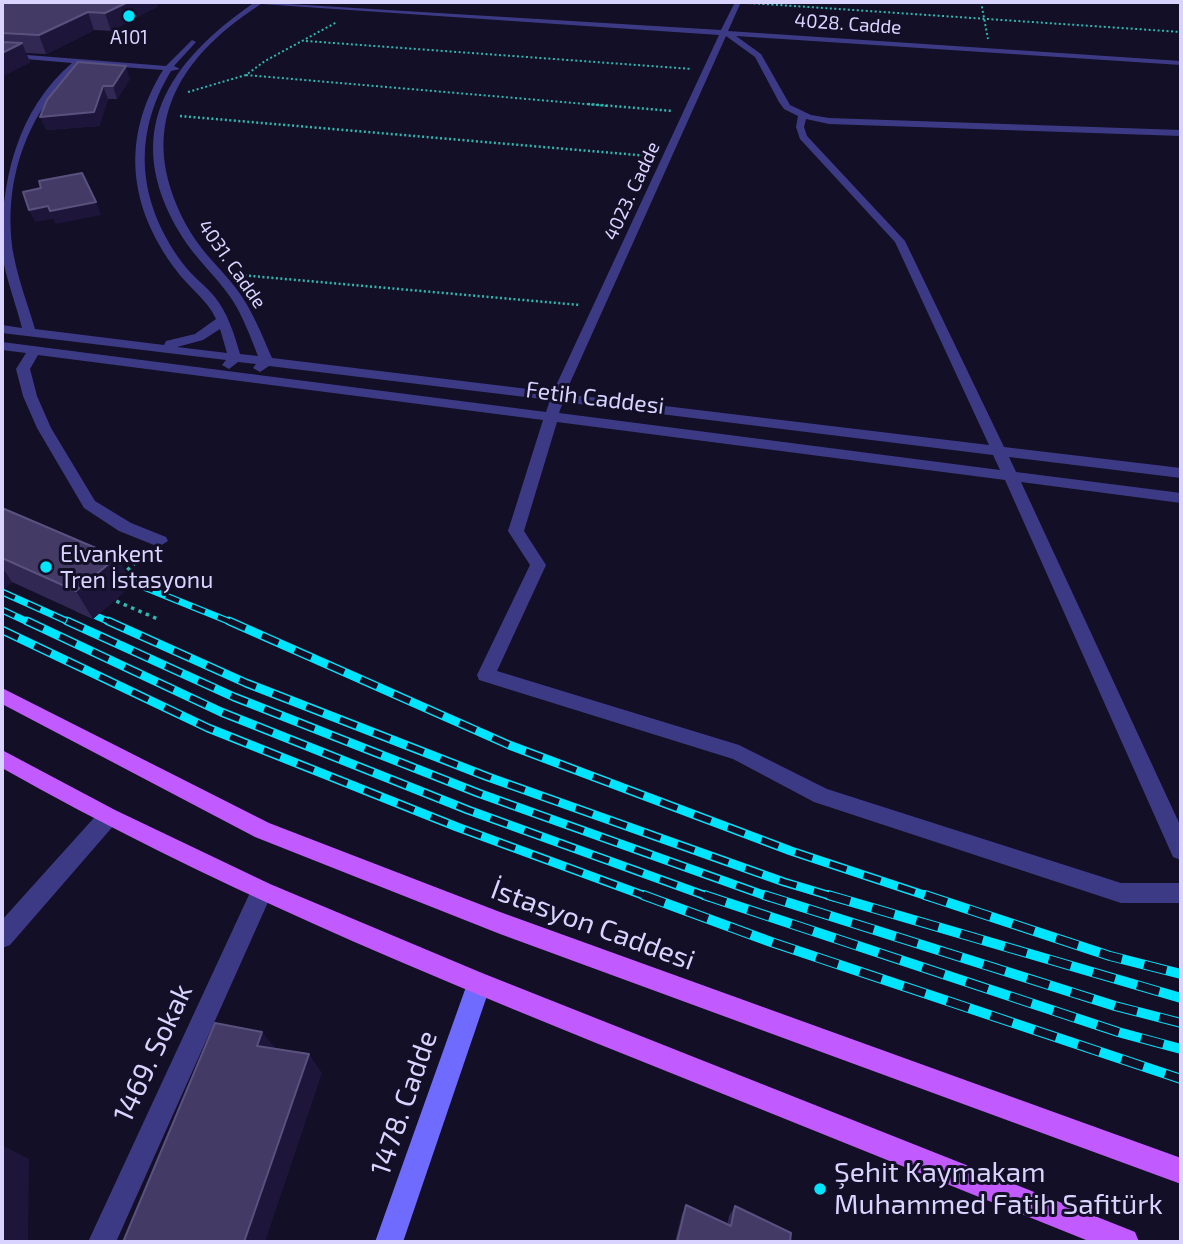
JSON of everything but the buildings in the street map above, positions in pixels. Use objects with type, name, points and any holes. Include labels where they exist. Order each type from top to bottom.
[{"type":"main road","name":"İstasyon Caddesi","points":[[2,695],[262,830],[500,923],[1181,1171]]},
{"type":"main road","points":[[2,758],[108,817],[262,891],[479,984],[1125,1242]]},
{"type":"street","points":[[153,2],[190,2]]},
{"type":"street","name":"4028. Cadde","points":[[244,2],[1181,63]]},
{"type":"street","name":"4031. Cadde","points":[[235,357],[219,312],[180,267],[156,226],[141,183],[138,151],[142,120],[150,97],[167,68],[207,28],[244,2]]},
{"type":"street","name":"4031. Cadde","points":[[259,2],[206,42],[183,69],[161,114],[157,143],[160,175],[173,211],[216,276],[241,304],[266,360]]},
{"type":"street","name":"4023. Cadde","points":[[738,2],[558,395],[516,531],[538,565],[486,675],[739,753],[821,796],[1121,893],[1181,893]]},
{"type":"street","points":[[724,32],[757,53],[789,111],[802,117],[829,121],[1181,133]]},
{"type":"street","points":[[2,55],[183,69]]},
{"type":"street","points":[[30,333],[8,252],[6,201],[9,166],[33,111],[60,76],[79,61]]},
{"type":"street","points":[[802,117],[800,127],[803,137],[900,241],[999,450],[1181,850]]},
{"type":"street","name":"4031. Cadde","points":[[149,347],[191,340],[216,328],[222,320]]},
{"type":"street","name":"Fetih Caddesi","points":[[2,329],[1181,473]]},
{"type":"street","name":"Fetih Caddesi","points":[[2,346],[254,376],[1181,498]]},
{"type":"street","points":[[34,351],[23,369],[30,396],[44,428],[81,492],[102,514],[160,541]]},
{"type":"street","points":[[222,373],[235,357]]},
{"type":"street","points":[[254,376],[266,360]]},
{"type":"street","points":[[2,937],[108,817]]},
{"type":"street","name":"1469. Sokak","points":[[102,1242],[262,891]]},
{"type":"street","name":"1478. Cadde","points":[[389,1242],[479,984]]},
{"type":"path","points":[[738,2],[1181,32]]},
{"type":"path","points":[[981,2],[990,50]]},
{"type":"path","points":[[167,98],[246,75],[265,61],[306,41],[359,8]]},
{"type":"path","points":[[306,41],[706,70]]},
{"type":"path","points":[[246,75],[687,112]]},
{"type":"path","points":[[161,114],[667,158]]},
{"type":"path","points":[[216,276],[228,273],[599,307]]},
{"type":"path","points":[[113,568],[124,573],[160,541]]},
{"type":"path","points":[[103,595],[160,620]]},
{"type":"railway","points":[[114,575],[233,623]]},
{"type":"railway","points":[[2,592],[71,623]]},
{"type":"railway","points":[[78,608],[112,623]]},
{"type":"railway","points":[[2,610],[30,623]]},
{"type":"railway","points":[[27,621],[221,712],[468,810],[709,897]]},
{"type":"railway","points":[[67,621],[234,697],[478,793],[769,897]]},
{"type":"railway","points":[[108,621],[246,683],[488,777],[784,882],[834,897]]},
{"type":"railway","points":[[229,621],[509,745],[791,851],[930,897]]},
{"type":"railway","points":[[2,630],[208,728],[457,827],[648,897]]},
{"type":"railway","points":[[643,895],[771,942],[1181,1079]]},
{"type":"railway","points":[[704,895],[1118,1032],[1181,1049]]},
{"type":"railway","points":[[764,895],[1115,1006],[1181,1023]]},
{"type":"railway","points":[[828,895],[1181,998]]},
{"type":"railway","points":[[925,895],[1110,956],[1181,974]]},
{"type":"place","name":"A101","points":[[129,16]]},
{"type":"place","name":"Elvankent Tren İstasyonu","points":[[46,567]]},
{"type":"place","name":"Şehit Kaymakam Muhammed Fatih Safitürk","points":[[820,1189]]}]
